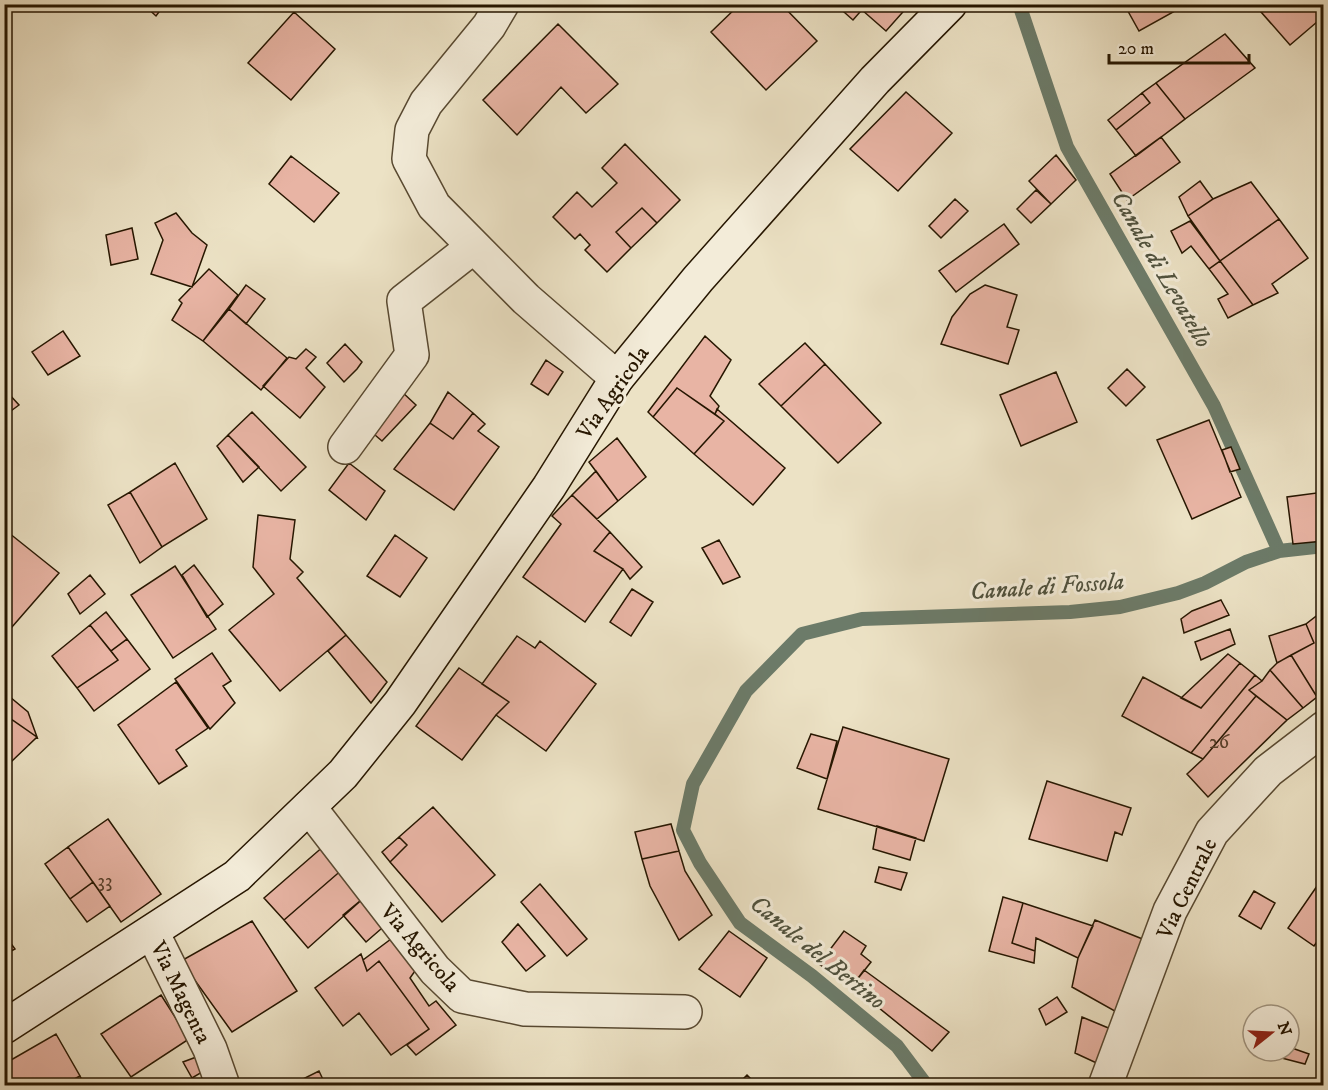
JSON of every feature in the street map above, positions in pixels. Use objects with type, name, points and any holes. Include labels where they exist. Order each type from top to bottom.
[{"type":"street","points":[[502,4],[489,26],[426,103],[412,130],[409,159],[434,206],[526,299],[617,378]]},
{"type":"street","name":"Via Agricola","points":[[4,1027],[237,876],[343,774],[400,703],[549,487],[617,378],[698,279],[875,80],[950,4]]},
{"type":"street","points":[[345,447],[412,355],[404,301],[473,247]]},
{"type":"street","name":"Via Centrale","points":[[1105,1086],[1170,911],[1212,832],[1268,771],[1323,728]]},
{"type":"street","name":"Via Agricola","points":[[309,807],[435,970],[462,996],[525,1009],[685,1012]]},
{"type":"street","name":"Via Magenta","points":[[152,932],[210,1049],[223,1086]]},
{"type":"building","points":[[143,4],[165,4],[156,16]]},
{"type":"building","points":[[740,4],[781,4],[817,41],[766,90],[711,32]]},
{"type":"building","points":[[835,4],[867,4],[853,20]]},
{"type":"building","points":[[867,4],[910,4],[886,31],[862,10]]},
{"type":"building","points":[[1124,4],[1183,4],[1184,6],[1139,31]]},
{"type":"building","points":[[1254,4],[1324,4],[1324,16],[1290,45]]},
{"type":"building","points":[[294,12],[335,49],[291,100],[248,63]]},
{"type":"building","points":[[558,24],[618,84],[586,113],[561,87],[517,135],[483,100]]},
{"type":"building","points":[[1225,34],[1255,68],[1185,119],[1156,83]]},
{"type":"building","points":[[1156,83],[1185,119],[1136,156],[1116,130],[1150,103],[1142,93]]},
{"type":"building","points":[[906,92],[952,133],[898,191],[850,149]]},
{"type":"building","points":[[1142,93],[1150,103],[1116,130],[1108,120]]},
{"type":"building","points":[[1161,137],[1180,162],[1127,200],[1110,174]]},
{"type":"building","points":[[625,144],[680,200],[657,223],[642,208],[616,232],[631,248],[607,272],[585,250],[590,245],[580,234],[575,239],[553,217],[577,192],[592,207],[617,183],[602,168]]},
{"type":"building","points":[[1056,155],[1076,180],[1051,204],[1029,181]]},
{"type":"building","points":[[291,156],[339,193],[314,222],[269,184]]},
{"type":"building","points":[[1200,181],[1213,199],[1188,216],[1179,197]]},
{"type":"building","points":[[1251,182],[1279,219],[1220,261],[1188,216],[1213,199]]},
{"type":"building","points":[[1036,190],[1051,204],[1031,223],[1017,209]]},
{"type":"building","points":[[955,199],[968,211],[941,238],[929,226]]},
{"type":"building","points":[[642,208],[657,223],[631,248],[616,232]]},
{"type":"building","points":[[176,213],[192,233],[207,245],[192,287],[151,274],[163,240],[155,223]]},
{"type":"building","points":[[1279,219],[1308,258],[1272,284],[1278,293],[1253,305],[1220,261]]},
{"type":"building","points":[[1190,221],[1220,261],[1209,269],[1191,246],[1182,253],[1171,231]]},
{"type":"building","points":[[1004,224],[1019,244],[956,292],[939,271]]},
{"type":"building","points":[[132,228],[138,259],[111,265],[106,235]]},
{"type":"building","points":[[1220,261],[1253,305],[1228,318],[1218,299],[1228,294],[1209,269]]},
{"type":"building","points":[[209,269],[238,295],[203,341],[172,320],[182,303],[179,300]]},
{"type":"building","points":[[246,285],[265,299],[246,324],[229,309]]},
{"type":"building","points":[[985,285],[1017,295],[1007,327],[1019,330],[1008,364],[941,344],[952,317],[970,294]]},
{"type":"building","points":[[229,309],[287,358],[261,390],[203,341]]},
{"type":"building","points":[[63,331],[80,356],[48,375],[32,352]]},
{"type":"building","points":[[705,336],[731,360],[710,396],[719,406],[715,414],[677,388],[653,417],[648,412]]},
{"type":"building","points":[[805,343],[825,364],[781,406],[759,384]]},
{"type":"building","points":[[345,344],[362,362],[344,382],[327,363]]},
{"type":"building","points":[[306,349],[316,357],[306,368],[325,387],[300,418],[263,386],[289,357],[296,359]]},
{"type":"building","points":[[546,360],[563,372],[548,395],[531,384]]},
{"type":"building","points":[[825,364],[881,423],[838,463],[781,406]]},
{"type":"building","points":[[1127,369],[1145,387],[1126,406],[1108,388]]},
{"type":"building","points":[[1056,372],[1077,422],[1021,446],[1000,395]]},
{"type":"building","points":[[677,388],[724,421],[694,454],[653,417]]},
{"type":"building","points":[[401,391],[416,405],[382,441],[368,429]]},
{"type":"building","points":[[448,392],[473,413],[453,439],[430,423]]},
{"type":"building","points":[[8,393],[19,405],[4,416],[4,396]]},
{"type":"building","points":[[717,409],[785,468],[753,505],[694,454],[724,421],[715,414]]},
{"type":"building","points":[[252,412],[306,467],[281,491],[228,435]]},
{"type":"building","points":[[473,413],[485,424],[478,431],[499,447],[454,510],[394,469],[430,423],[453,439]]},
{"type":"building","points":[[1209,420],[1241,497],[1192,519],[1157,440]]},
{"type":"building","points":[[228,435],[259,467],[243,482],[217,446]]},
{"type":"building","points":[[617,438],[646,477],[618,501],[589,462]]},
{"type":"building","points":[[1231,447],[1240,469],[1230,472],[1222,450]]},
{"type":"building","points":[[175,463],[207,519],[162,547],[130,492]]},
{"type":"building","points":[[349,463],[385,491],[366,520],[329,490]]},
{"type":"building","points":[[596,471],[618,501],[597,519],[572,495]]},
{"type":"building","points":[[130,492],[162,547],[140,563],[108,505]]},
{"type":"building","points":[[1324,492],[1324,541],[1293,544],[1287,497]]},
{"type":"building","points":[[572,495],[610,532],[594,551],[623,569],[585,622],[523,577],[561,524],[552,516]]},
{"type":"building","points":[[258,515],[295,520],[290,559],[303,572],[297,578],[346,635],[280,691],[229,630],[274,594],[253,567]]},
{"type":"building","points":[[4,529],[59,573],[5,635],[4,635]]},
{"type":"building","points":[[610,532],[642,567],[630,579],[623,569],[594,551]]},
{"type":"building","points":[[395,535],[427,558],[400,597],[367,576]]},
{"type":"building","points":[[719,540],[740,577],[723,584],[702,548]]},
{"type":"building","points":[[194,565],[223,604],[207,617],[182,575]]},
{"type":"building","points":[[175,566],[216,629],[173,658],[131,595]]},
{"type":"building","points":[[90,575],[105,594],[80,614],[68,594]]},
{"type":"building","points":[[632,589],[653,602],[631,636],[610,622]]},
{"type":"building","points":[[1221,600],[1229,615],[1184,633],[1181,619],[1192,611]]},
{"type":"building","points":[[1324,610],[1324,692],[1317,697],[1291,655],[1314,643],[1306,624]]},
{"type":"building","points":[[106,612],[127,639],[111,651],[90,625]]},
{"type":"building","points":[[1306,624],[1314,643],[1277,663],[1269,636]]},
{"type":"building","points":[[90,625],[118,660],[77,688],[52,656]]},
{"type":"building","points":[[1230,629],[1235,644],[1201,660],[1195,642]]},
{"type":"building","points":[[346,635],[387,682],[371,703],[328,651]]},
{"type":"building","points":[[517,636],[535,648],[540,641],[596,684],[546,751],[496,715],[509,702],[482,684]]},
{"type":"building","points":[[127,639],[150,669],[94,711],[77,688],[118,660],[111,651]]},
{"type":"building","points":[[212,653],[231,681],[223,686],[235,703],[210,729],[175,679]]},
{"type":"building","points":[[1228,654],[1240,663],[1201,708],[1181,698]]},
{"type":"building","points":[[1291,655],[1317,697],[1303,708],[1270,670]]},
{"type":"building","points":[[1240,663],[1255,675],[1191,753],[1122,716],[1143,677],[1201,708]]},
{"type":"building","points":[[459,668],[509,702],[496,715],[462,760],[416,726]]},
{"type":"building","points":[[1270,670],[1303,708],[1287,720],[1249,690],[1262,681]]},
{"type":"building","points":[[1255,675],[1262,681],[1249,690],[1256,696],[1203,759],[1191,753]]},
{"type":"building","points":[[176,682],[208,728],[176,750],[187,766],[159,784],[118,725]]},
{"type":"building","points":[[4,692],[28,712],[37,737],[4,714]]},
{"type":"building","points":[[1256,696],[1287,720],[1208,797],[1187,774],[1203,759]]},
{"type":"building","points":[[4,714],[37,737],[11,762],[6,756],[4,757]]},
{"type":"building","points":[[843,727],[949,759],[924,841],[818,809]]},
{"type":"building","points":[[811,734],[837,741],[827,779],[797,768]]},
{"type":"building","points":[[1047,781],[1131,808],[1122,835],[1115,832],[1107,861],[1029,839]]},
{"type":"building","points":[[433,807],[495,875],[442,922],[390,862],[407,845],[399,837]]},
{"type":"building","points":[[108,819],[161,894],[121,922],[68,847]]},
{"type":"building","points":[[671,824],[679,851],[642,859],[635,832]]},
{"type":"building","points":[[877,826],[916,838],[910,860],[873,849]]},
{"type":"building","points":[[399,837],[407,845],[390,862],[382,852]]},
{"type":"building","points":[[325,845],[344,868],[284,920],[264,898]]},
{"type":"building","points":[[68,847],[93,882],[70,899],[45,864]]},
{"type":"building","points":[[679,851],[685,871],[712,915],[679,940],[650,886],[642,859]]},
{"type":"building","points":[[879,867],[907,873],[901,890],[875,882]]},
{"type":"building","points":[[344,868],[366,896],[308,948],[284,920]]},
{"type":"building","points":[[1324,876],[1324,932],[1314,946],[1288,928]]},
{"type":"building","points":[[93,882],[110,906],[87,922],[70,899]]},
{"type":"building","points":[[540,884],[587,939],[567,956],[521,902]]},
{"type":"building","points":[[1254,891],[1275,903],[1261,929],[1239,916]]},
{"type":"building","points":[[366,896],[389,922],[366,942],[343,915]]},
{"type":"building","points":[[1003,897],[1023,903],[1012,943],[1035,951],[1034,963],[989,951]]},
{"type":"building","points":[[1023,903],[1093,926],[1078,958],[1036,938],[1035,951],[1012,943]]},
{"type":"building","points":[[1095,920],[1150,942],[1120,1014],[1072,987],[1078,958]]},
{"type":"building","points":[[252,921],[297,991],[232,1032],[181,961]]},
{"type":"building","points":[[518,924],[545,956],[526,971],[502,942]]},
{"type":"building","points":[[729,931],[767,958],[740,997],[699,969]]},
{"type":"building","points":[[844,931],[866,946],[861,954],[871,962],[852,986],[819,964]]},
{"type":"building","points":[[4,934],[15,949],[4,955]]},
{"type":"building","points":[[391,939],[415,971],[410,978],[429,1006],[436,1001],[456,1025],[416,1055],[407,1045],[429,1029],[379,961],[367,971],[363,960]]},
{"type":"building","points":[[361,954],[367,971],[379,961],[429,1029],[391,1055],[359,1013],[343,1026],[315,988]]},
{"type":"building","points":[[864,970],[949,1032],[932,1051],[852,986]]},
{"type":"building","points":[[161,995],[189,1039],[131,1077],[101,1034]]},
{"type":"building","points":[[1057,997],[1067,1012],[1046,1025],[1039,1009]]},
{"type":"building","points":[[1082,1017],[1118,1032],[1103,1066],[1075,1053]]},
{"type":"building","points":[[56,1034],[80,1076],[61,1086],[4,1086],[4,1064]]},
{"type":"building","points":[[1301,1051],[1309,1054],[1305,1064],[1301,1063]]},
{"type":"building","points":[[199,1056],[204,1071],[192,1078],[183,1062]]},
{"type":"building","points":[[319,1071],[326,1086],[289,1086]]},
{"type":"building","points":[[747,1075],[758,1086],[736,1086]]},
{"type":"building","points":[[80,1076],[85,1086],[61,1086]]},
{"type":"waterway","name":"Canale di Levatello","points":[[1019,4],[1067,147],[1214,406],[1279,551]]},
{"type":"waterway","name":"Canale del Bertino","points":[[927,1086],[897,1046],[812,976],[740,923],[700,863],[683,830],[693,784],[746,691],[802,634],[862,619],[1070,612],[1120,607],[1178,593],[1205,583],[1246,562],[1279,551],[1324,546]]},
{"type":"water label","name":"Canale di Fossola","points":[[1047,586]]}]
